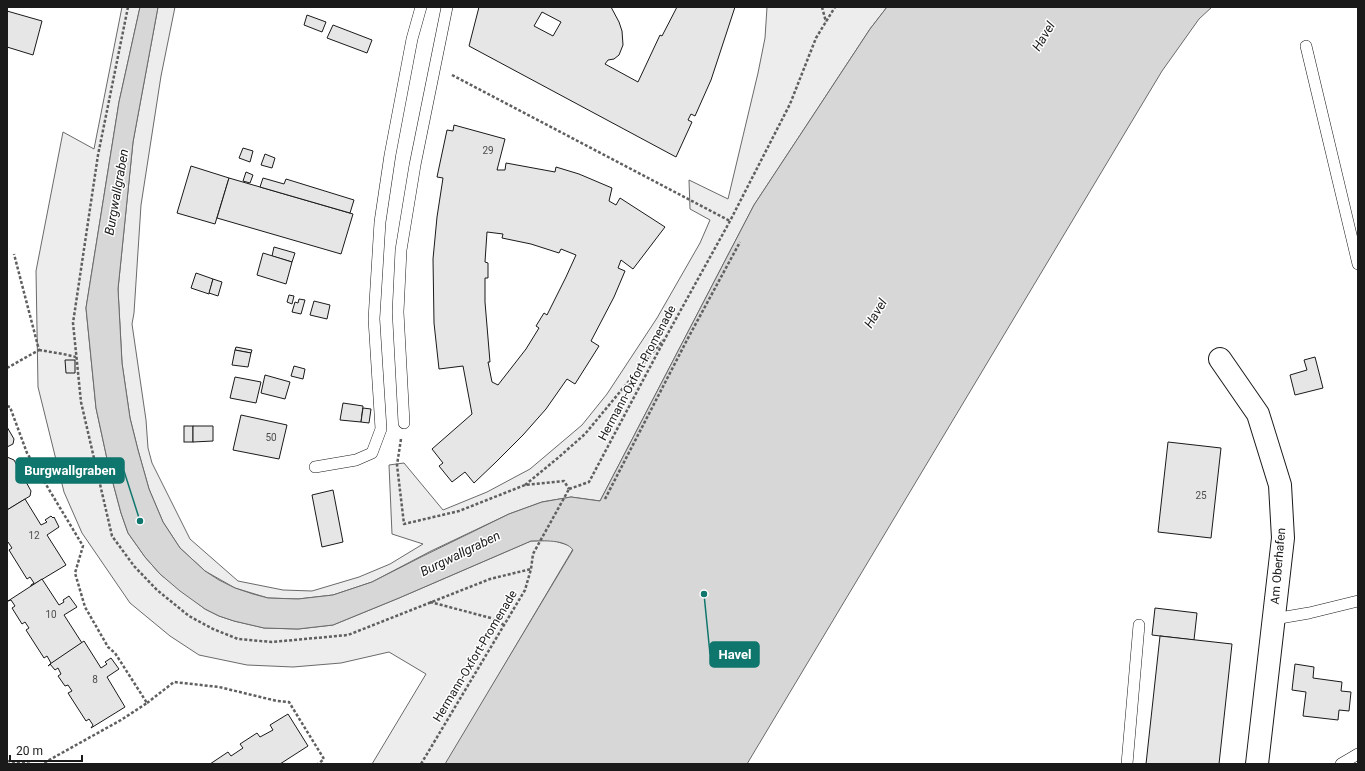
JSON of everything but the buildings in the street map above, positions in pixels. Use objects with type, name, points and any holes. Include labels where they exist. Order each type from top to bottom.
[{"type":"street","name":"Am Oberhafen","points":[[1220,359],[1258,414],[1280,485],[1283,538],[1257,764]]},
{"type":"lane","points":[[315,467],[356,460],[372,453],[381,429],[374,319],[380,222],[390,155],[412,39],[421,7]]},
{"type":"lane","points":[[404,423],[398,312],[401,250],[415,165],[447,7]]},
{"type":"lane","points":[[1306,46],[1358,264]]},
{"type":"lane","points":[[1274,619],[1309,613],[1358,600]]},
{"type":"lane","points":[[1127,764],[1139,625]]},
{"type":"lane","points":[[1341,764],[1358,754]]},
{"type":"path","points":[[128,7],[98,155],[73,323],[81,402],[112,536],[134,566],[157,590],[189,616],[213,629],[238,639],[272,642],[348,635],[490,579],[531,570]]},
{"type":"path","points":[[822,7],[826,22]]},
{"type":"path","name":"Hermann-Oxfort-Promenade","points":[[421,764],[525,590],[534,554],[569,489],[589,482],[667,335],[730,221],[790,104],[816,38],[835,7]]},
{"type":"path","points":[[435,66],[730,221]]},
{"type":"path","points":[[605,499],[687,340],[740,242]]},
{"type":"path","points":[[14,254],[39,350]]},
{"type":"path","points":[[525,485],[585,434],[667,335]]},
{"type":"path","points":[[7,368],[39,350],[76,358]]},
{"type":"path","points":[[7,406],[10,408],[26,452],[83,546],[75,573],[85,607],[108,646],[115,653],[147,703]]},
{"type":"path","points":[[404,423],[397,465],[404,524],[459,511],[525,485],[564,481],[569,489]]},
{"type":"path","points":[[430,602],[491,618],[504,625]]},
{"type":"path","points":[[42,764],[121,720],[147,703],[174,682],[219,687],[277,701],[289,702],[324,759],[318,764]]},
{"type":"path","points":[[7,761],[32,764]]},
{"type":"shaded area","points":[[122,7],[140,7],[119,102],[86,308],[96,408],[109,468],[128,533],[145,557],[160,574],[205,609],[234,621],[264,628],[298,629],[333,625],[531,541],[552,540],[571,546],[573,549],[446,764],[372,764],[426,674],[389,652],[341,663],[293,667],[247,665],[199,655],[170,636],[130,603],[82,533],[64,492],[38,387],[36,271],[63,132],[94,149]]},
{"type":"shaded area","points":[[158,7],[175,7],[161,76],[141,205],[132,324],[146,420],[148,448],[152,463],[190,539],[238,581],[283,590],[312,591],[359,577],[390,564],[423,544],[392,534],[389,465],[404,463],[443,510],[487,492],[530,469],[582,425],[607,394],[657,318],[700,243],[710,220],[690,209],[689,180],[728,199],[758,73],[765,38],[767,7],[887,7],[870,29],[754,205],[600,501],[571,497],[542,502],[509,514],[431,551],[372,582],[333,595],[298,599],[268,598],[235,588],[205,571],[180,548],[163,522],[149,489],[130,418],[122,363],[118,289],[133,142]]},
{"type":"water","points":[[140,7],[158,7],[133,142],[118,289],[122,363],[130,418],[138,450],[149,489],[163,522],[180,548],[205,571],[235,588],[268,598],[298,599],[333,595],[372,582],[509,514],[542,502],[571,497],[600,501],[754,205],[870,29],[887,7],[1212,7],[1199,19],[1162,71],[747,764],[445,764],[573,550],[569,546],[554,541],[531,541],[333,625],[298,629],[264,628],[234,621],[205,609],[160,574],[145,557],[128,533],[109,468],[96,408],[86,308],[119,102]]},
{"type":"place","name":"Burgwallgraben","points":[[140,521]]},
{"type":"place","name":"Havel","points":[[704,594]]}]
